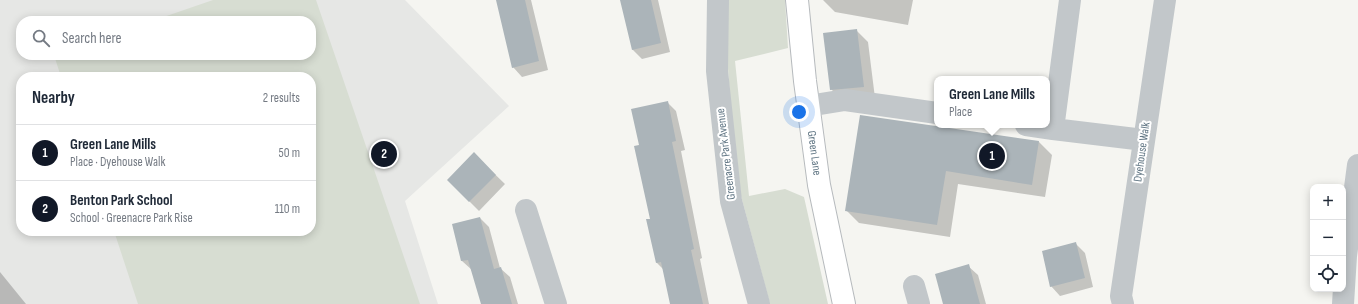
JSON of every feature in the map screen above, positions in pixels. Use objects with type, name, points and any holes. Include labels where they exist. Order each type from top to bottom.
[{"type":"highway","name":"Green Lane","points":[[797,0],[808,106],[820,192],[844,304]]},
{"type":"street","name":"Greenacre Park Avenue","points":[[718,0],[716,71],[732,201],[759,304]]},
{"type":"street","points":[[1053,129],[1070,0]]},
{"type":"street","name":"Dyehouse Walk","points":[[1122,304],[1121,296],[1165,0]]},
{"type":"street","points":[[808,106],[845,100],[934,113]]},
{"type":"street","points":[[1046,128],[1144,140]]},
{"type":"street","points":[[1343,304],[1346,256],[1358,165]]},
{"type":"street","points":[[526,210],[556,304]]},
{"type":"shaded area","points":[[0,0],[405,0],[509,106],[405,201],[438,304],[0,304]]},
{"type":"shaded area","points":[[213,0],[316,0],[420,304],[138,304],[116,236],[316,236],[316,72],[59,72],[56,60],[316,60],[316,16],[167,16]]},
{"type":"shaded area","points":[[725,0],[785,0],[788,48],[735,61],[749,196],[785,189],[804,197],[828,304],[770,304],[741,196],[730,97],[725,27]]},
{"type":"building","points":[[496,0],[525,0],[539,61],[512,68]]},
{"type":"building","points":[[620,0],[651,0],[661,43],[632,50]]},
{"type":"building","points":[[857,29],[864,87],[830,90],[823,33]]},
{"type":"building","points":[[668,101],[676,141],[672,142],[694,249],[691,250],[703,304],[670,304],[661,262],[656,263],[646,219],[650,219],[634,146],[639,145],[631,109]]},
{"type":"building","points":[[860,115],[934,126],[934,128],[950,128],[1039,141],[1032,185],[946,171],[937,225],[845,211]]},
{"type":"building","points":[[474,152],[496,175],[469,202],[447,180]]},
{"type":"building","points":[[480,217],[494,269],[501,267],[512,304],[481,304],[468,260],[461,261],[452,224]]},
{"type":"building","points":[[1076,242],[1085,278],[1050,287],[1042,251]]},
{"type":"building","points":[[969,264],[980,304],[943,304],[935,274]]},
{"type":"place","name":"Benton Park School","points":[[384,154]]},
{"type":"place","name":"Green Lane Mills","points":[[992,156]]}]
